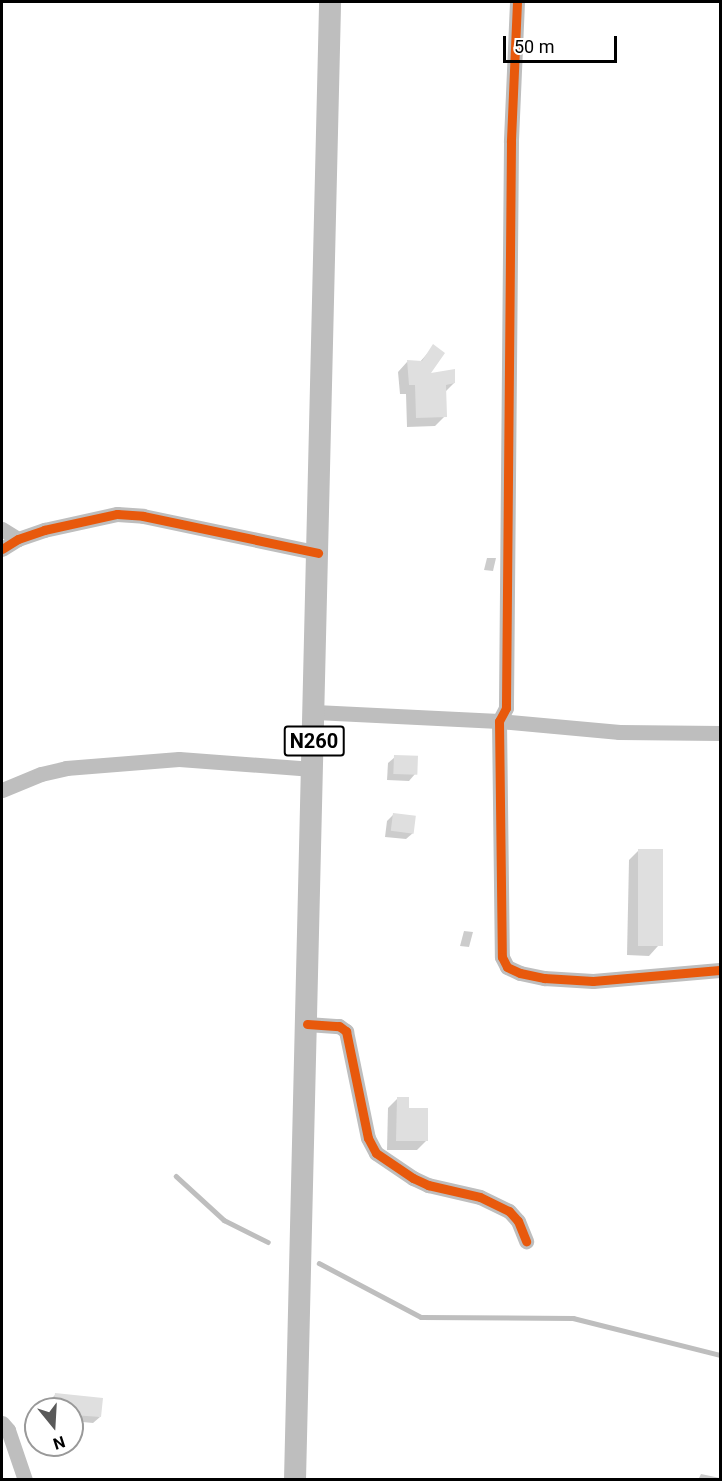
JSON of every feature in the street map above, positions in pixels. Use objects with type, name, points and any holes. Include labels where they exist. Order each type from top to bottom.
[{"type":"main road","name":"N260","points":[[295,1479],[315,712],[330,2]]},
{"type":"street","points":[[518,2],[511,142],[506,708],[499,722],[502,957],[507,967],[520,973],[544,978],[593,981],[720,970]]},
{"type":"street","points":[[2,549],[18,539],[87,518],[117,514],[143,516],[318,553]]},
{"type":"street","points":[[2,530],[18,539]]},
{"type":"street","points":[[315,712],[499,722],[619,732],[720,733]]},
{"type":"street","points":[[2,790],[41,774],[66,768],[179,759],[313,768]]},
{"type":"street","points":[[307,1024],[339,1026],[346,1031],[368,1138],[376,1153],[412,1178],[428,1185],[480,1197],[509,1211],[518,1221],[526,1240]]},
{"type":"street","points":[[2,1423],[8,1430],[25,1479]]},
{"type":"building","points":[[433,344],[445,353],[431,373],[455,369],[455,383],[446,385],[447,417],[416,418],[415,385],[409,385],[407,360],[422,361]]},
{"type":"building","points":[[394,755],[418,756],[417,775],[393,774]]},
{"type":"building","points":[[393,813],[416,816],[414,834],[391,831]]},
{"type":"building","points":[[638,849],[663,849],[663,946],[638,946]]},
{"type":"building","points":[[397,1097],[409,1097],[409,1108],[428,1108],[428,1141],[396,1141]]},
{"type":"building","points":[[55,1393],[103,1398],[101,1417],[84,1416],[84,1397],[54,1397]]},
{"type":"waterway","points":[[176,1176],[224,1220],[268,1242]]},
{"type":"waterway","points":[[319,1263],[421,1317],[573,1318],[720,1355]]},
{"type":"cycle path","points":[[517,2],[511,142],[506,708],[499,721],[502,957],[507,967],[520,973],[544,978],[593,981],[720,970]]},
{"type":"cycle path","points":[[2,549],[18,539],[44,530],[117,514],[143,516],[318,553]]},
{"type":"cycle path","points":[[307,1024],[339,1026],[346,1031],[368,1138],[376,1153],[413,1178],[428,1185],[480,1197],[509,1211],[518,1221],[526,1241]]}]
